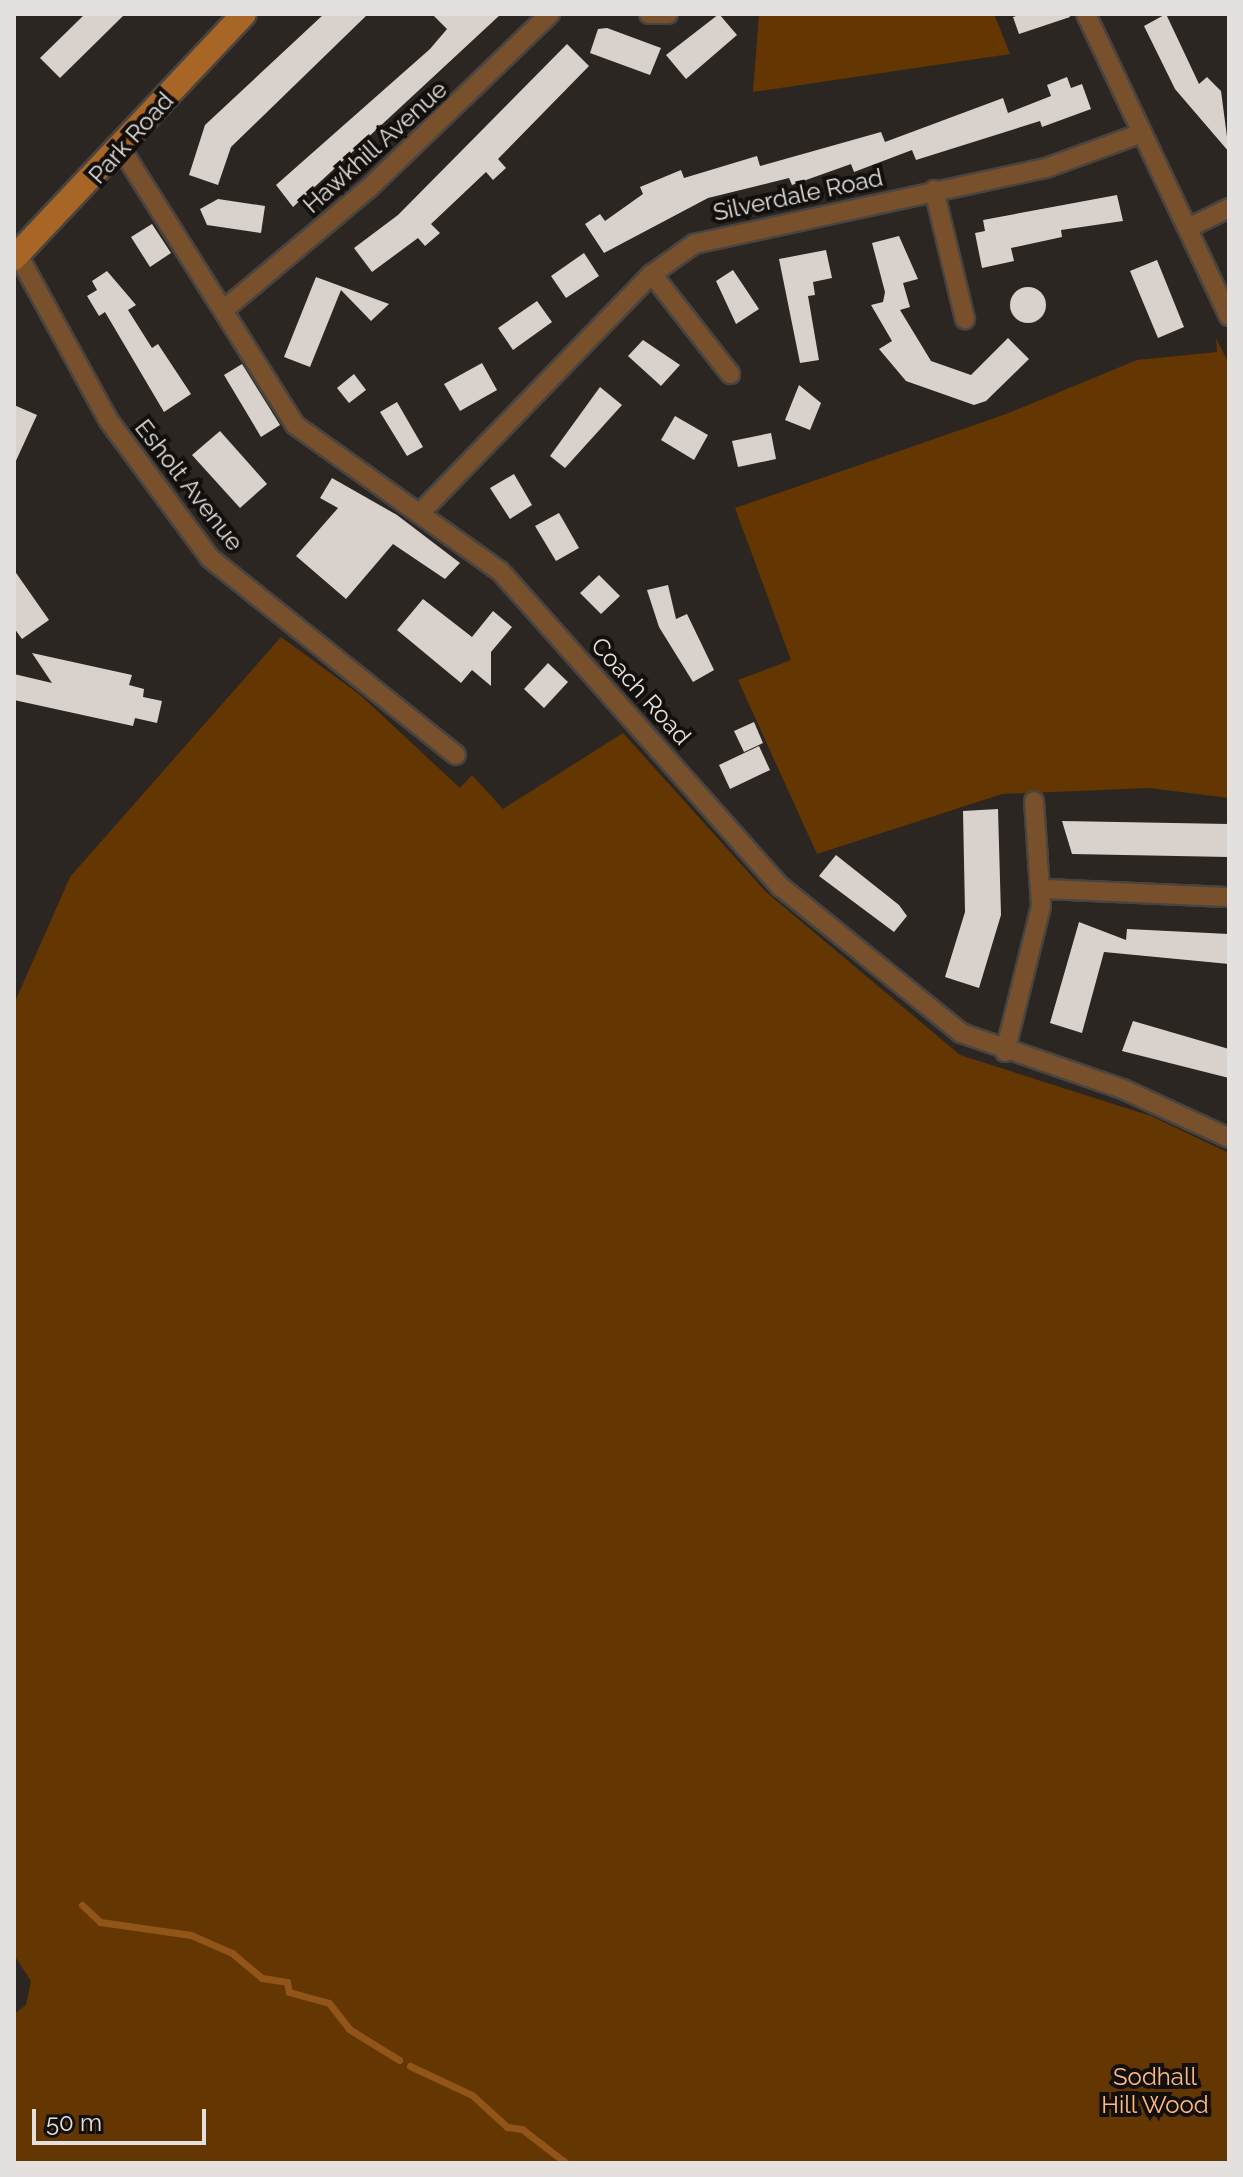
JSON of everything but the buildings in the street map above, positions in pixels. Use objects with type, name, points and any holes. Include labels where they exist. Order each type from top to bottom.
[{"type":"main road","name":"Park Road","points":[[16,256],[122,150],[244,14]]},
{"type":"street","name":"Hawkhill Avenue","points":[[226,308],[370,187],[550,14]]},
{"type":"street","points":[[649,14],[668,14]]},
{"type":"street","points":[[1086,14],[1229,316]]},
{"type":"street","name":"Silverdale Road","points":[[422,511],[652,274],[694,244],[735,230],[1046,168],[1142,133]]},
{"type":"street","name":"Coach Road","points":[[122,150],[226,308],[295,425],[422,511],[500,571],[781,887],[907,996],[1005,1052],[1123,1089],[1229,1138]]},
{"type":"street","points":[[934,190],[965,319]]},
{"type":"street","points":[[1188,228],[1229,208]]},
{"type":"street","name":"Esholt Avenue","points":[[16,256],[109,421],[210,558],[456,755]]},
{"type":"street","points":[[652,274],[730,374]]},
{"type":"street","points":[[1005,1052],[1043,889],[1034,801]]},
{"type":"street","points":[[1043,889],[1229,897]]},
{"type":"green space","points":[[759,14],[994,14],[1010,54],[753,92]]},
{"type":"green space","points":[[1216,338],[1229,364],[1229,798],[1149,788],[1002,794],[817,854],[738,680],[791,660],[735,508],[1006,414],[1137,360],[1217,352]]},
{"type":"green space","name":"Sodhall Hill Wood","points":[[281,637],[359,694],[460,788],[472,775],[503,809],[623,733],[766,892],[960,1055],[1151,1116],[1229,1153],[1229,2163],[14,2163],[14,2014],[26,2005],[31,1981],[14,1955],[14,1004],[70,877]]},
{"type":"waterway","points":[[82,1905],[100,1922],[191,1935],[232,1953],[262,1978],[287,1982],[289,1992],[329,2003],[349,2029],[399,2060]]},
{"type":"waterway","points":[[410,2066],[472,2095],[507,2127],[522,2129],[566,2163]]}]
